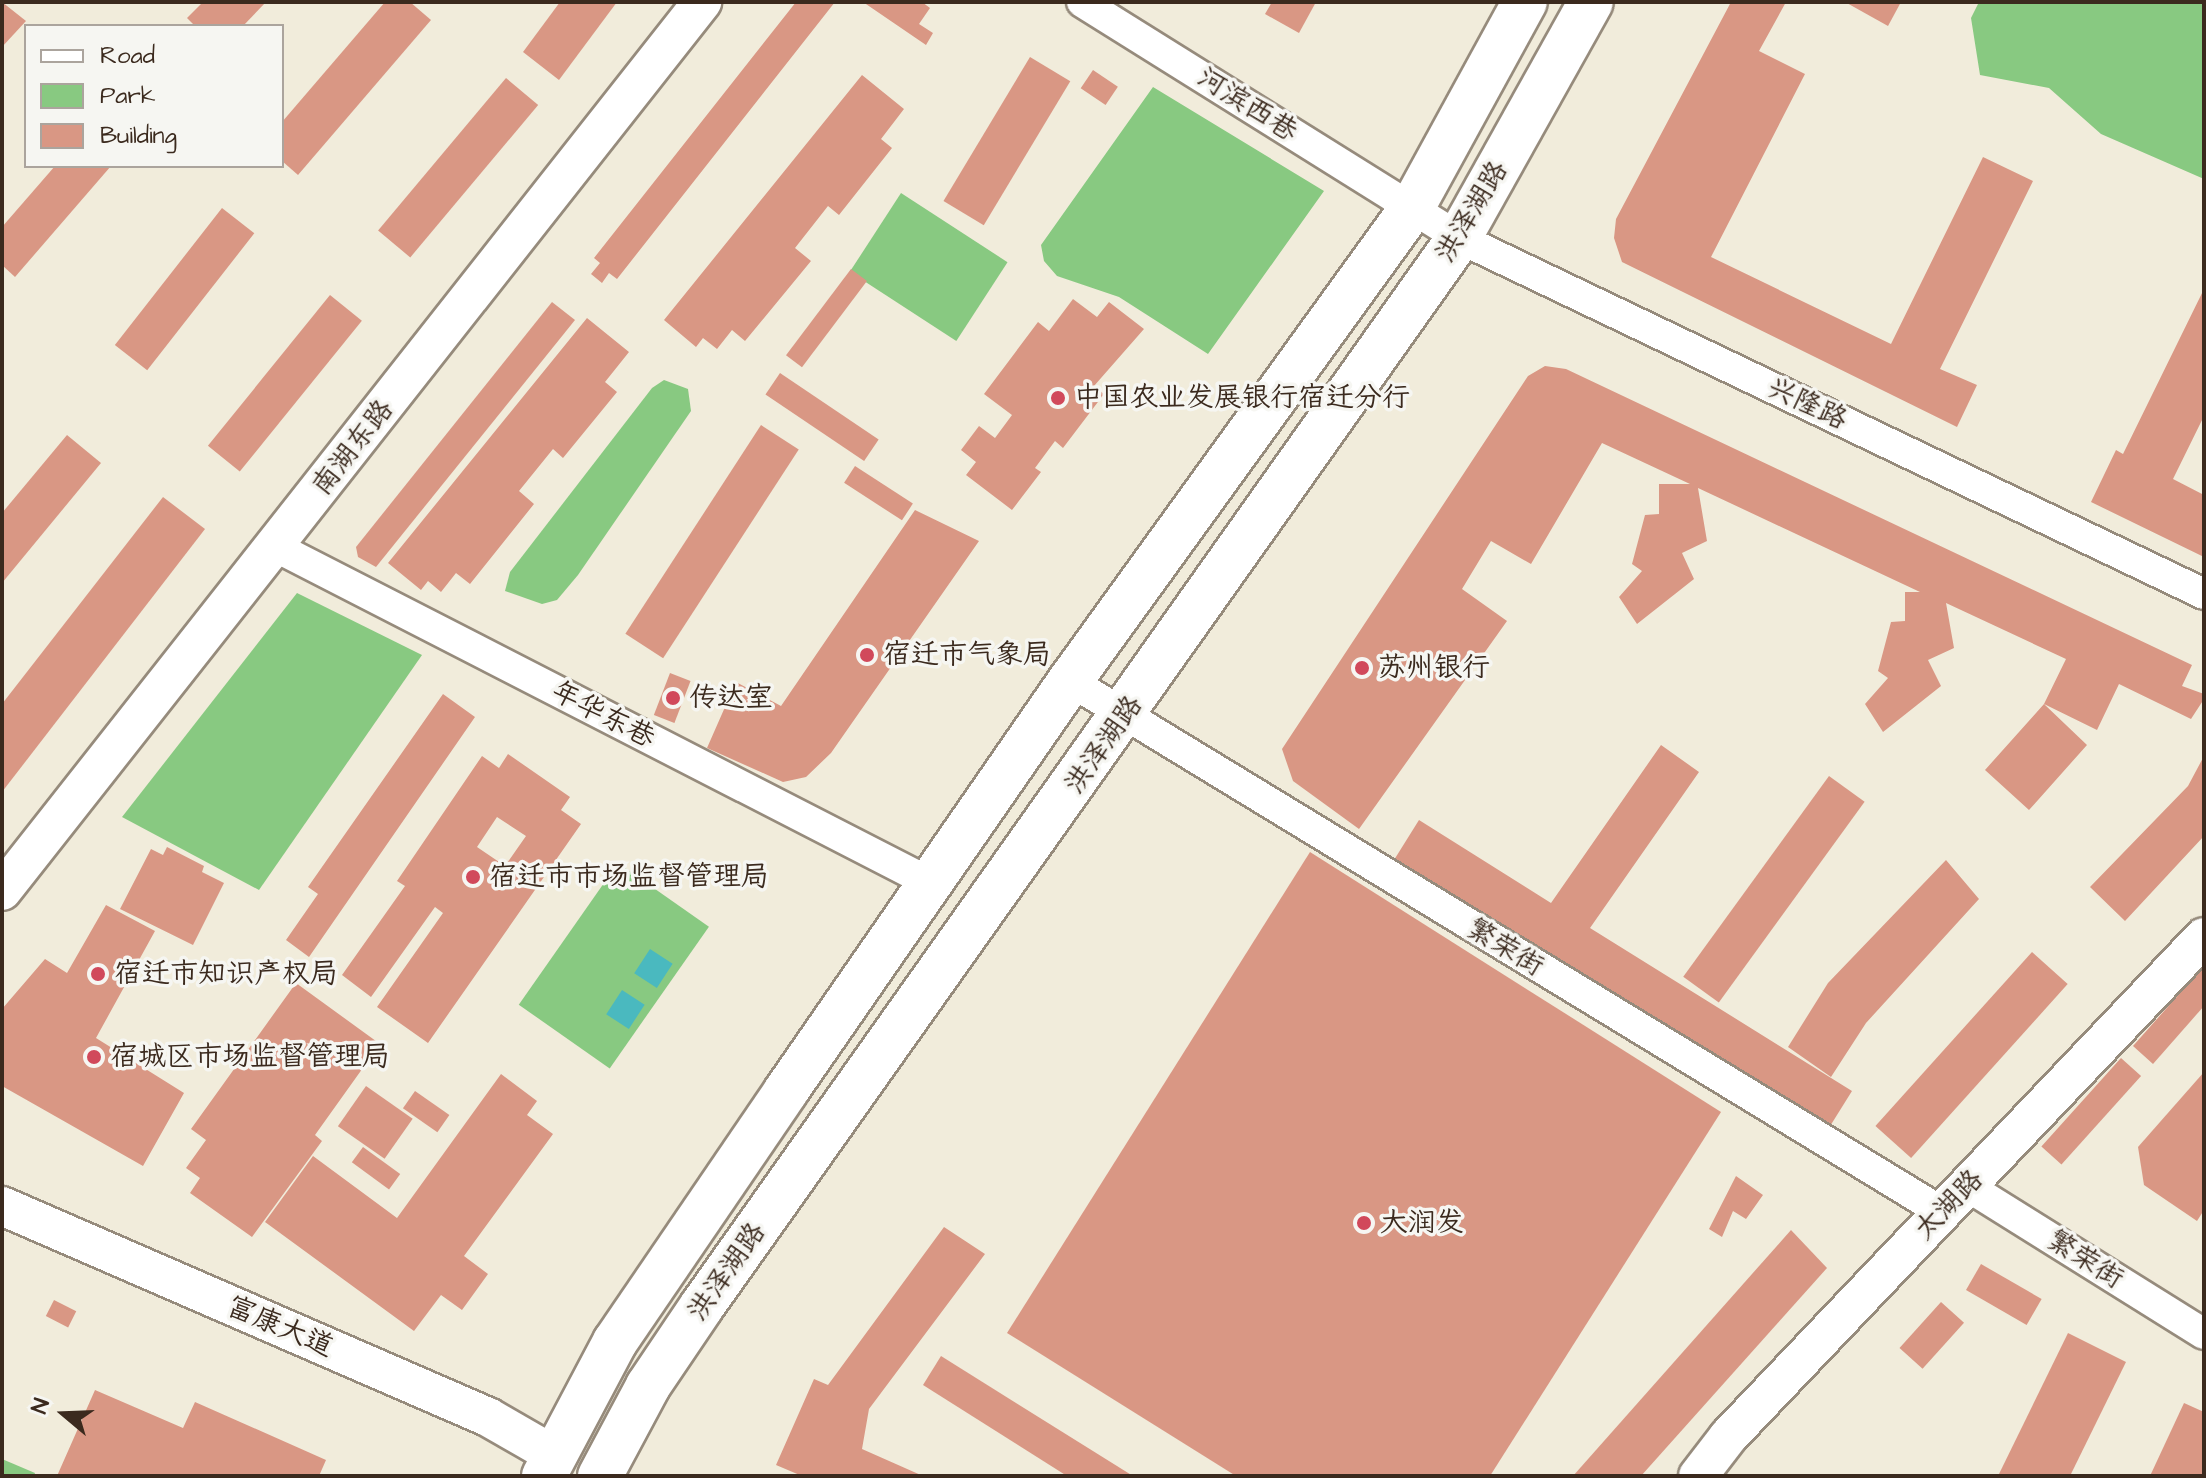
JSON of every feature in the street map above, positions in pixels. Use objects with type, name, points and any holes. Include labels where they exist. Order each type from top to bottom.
[{"type":"main road","name":"洪泽湖路","points":[[560,1469],[615,1342],[1070,681],[1412,208],[1525,2]]},
{"type":"main road","name":"洪泽湖路","points":[[600,1476],[648,1386],[702,1306],[1124,718],[1459,238],[1591,2]]},
{"type":"street","name":"南湖东路","points":[[2,891],[276,547],[702,2]]},
{"type":"street","name":"河滨西巷","points":[[1082,2],[1412,208]]},
{"type":"street","name":"兴隆路","points":[[1412,208],[1459,238],[2204,594]]},
{"type":"street","name":"年华东巷","points":[[276,547],[929,882]]},
{"type":"street","name":"繁荣街","points":[[1070,681],[1124,718],[1954,1199],[2204,1334]]},
{"type":"street","name":"太湖路","points":[[1698,1476],[1728,1437],[2204,937]]},
{"type":"street","name":"富康大道","points":[[2,1206],[488,1417],[560,1469]]},
{"type":"green space","points":[[1979,2],[2204,2],[2204,179],[2101,134],[2049,88],[1980,75],[1971,18]]},
{"type":"green space","points":[[1153,87],[1324,191],[1208,354],[1119,297],[1057,276],[1044,261],[1041,245]]},
{"type":"green space","points":[[901,193],[1008,262],[956,341],[850,272]]},
{"type":"green space","points":[[664,380],[688,389],[691,411],[578,575],[557,600],[542,604],[505,591],[510,572],[652,388]]},
{"type":"green space","points":[[297,593],[422,655],[259,890],[122,817]]},
{"type":"green space","points":[[618,863],[709,927],[610,1068],[519,1005]]},
{"type":"green space","points":[[2,1459],[35,1473],[34,1476],[2,1476]]},
{"type":"water","points":[[650,949],[673,964],[657,988],[634,973]]},
{"type":"water","points":[[622,990],[645,1005],[629,1029],[606,1014]]},
{"type":"building","points":[[2,2],[26,21],[2,47]]},
{"type":"building","points":[[203,2],[266,2],[245,24],[193,24],[187,18]]},
{"type":"building","points":[[385,2],[410,2],[431,20],[298,175],[284,163],[284,120]]},
{"type":"building","points":[[560,2],[617,2],[559,80],[523,52]]},
{"type":"building","points":[[796,2],[835,2],[617,279],[609,273],[602,283],[591,274],[600,263],[594,258]]},
{"type":"building","points":[[863,2],[922,2],[930,8],[919,24],[933,33],[926,45]]},
{"type":"building","points":[[1272,2],[1316,2],[1299,33],[1265,14]]},
{"type":"building","points":[[1731,2],[1786,2],[1759,51],[1805,74],[1711,257],[1891,344],[1983,157],[2033,181],[1940,369],[1977,385],[1957,427],[1622,262],[1614,238],[1616,219]]},
{"type":"building","points":[[1845,2],[1901,2],[1888,26]]},
{"type":"building","points":[[1030,57],[1070,81],[984,225],[943,201]]},
{"type":"building","points":[[1093,70],[1118,87],[1106,105],[1081,88]]},
{"type":"building","points":[[862,75],[904,109],[881,139],[892,148],[839,215],[828,206],[795,248],[811,261],[745,341],[732,330],[717,349],[703,338],[696,347],[664,320]]},
{"type":"building","points":[[506,78],[538,105],[410,257],[378,230]]},
{"type":"building","points":[[53,168],[109,168],[15,277],[2,265],[2,227]]},
{"type":"building","points":[[222,208],[254,233],[147,370],[115,345]]},
{"type":"building","points":[[851,269],[867,281],[802,367],[786,355]]},
{"type":"building","points":[[2204,289],[2204,416],[2173,479],[2204,495],[2204,557],[2091,502],[2116,450],[2123,454]]},
{"type":"building","points":[[330,295],[362,321],[240,472],[208,446]]},
{"type":"building","points":[[1073,299],[1097,317],[1109,302],[1144,329],[1094,386],[1104,394],[1063,448],[1055,441],[1035,468],[1041,472],[1012,510],[966,475],[976,462],[961,450],[979,426],[995,438],[1012,415],[984,394],[1038,322],[1049,331]]},
{"type":"building","points":[[552,302],[575,320],[376,567],[358,557],[356,547]]},
{"type":"building","points":[[587,318],[629,352],[605,382],[617,392],[563,458],[553,449],[519,491],[534,504],[470,584],[456,573],[441,592],[428,581],[421,590],[388,563]]},
{"type":"building","points":[[1545,366],[1566,369],[2192,665],[2182,686],[2204,694],[2204,699],[2191,719],[2119,684],[2097,730],[2044,704],[2066,659],[1946,603],[1954,648],[1928,660],[1941,686],[1883,732],[1865,704],[1888,678],[1878,671],[1891,622],[1905,621],[1905,592],[1920,592],[1698,488],[1707,541],[1682,553],[1694,579],[1637,624],[1619,597],[1642,571],[1632,564],[1645,515],[1659,514],[1659,484],[1690,484],[1602,443],[1531,564],[1491,541],[1462,589],[1507,621],[1359,829],[1293,781],[1282,749],[1528,376]]},
{"type":"building","points":[[780,373],[879,440],[864,461],[765,395]]},
{"type":"building","points":[[761,425],[799,450],[663,658],[625,634]]},
{"type":"building","points":[[67,435],[101,463],[2,583],[2,513]]},
{"type":"building","points":[[855,466],[913,504],[902,520],[844,483]]},
{"type":"building","points":[[163,497],[205,529],[2,792],[2,704]]},
{"type":"building","points":[[915,510],[979,541],[831,753],[806,777],[783,782],[707,748],[736,682],[781,706]]},
{"type":"building","name":"传达室","points":[[670,673],[691,681],[674,723],[654,715]]},
{"type":"building","points":[[443,694],[475,717],[309,957],[286,940],[318,894],[308,887]]},
{"type":"building","points":[[2044,704],[2087,745],[2029,810],[1985,770]]},
{"type":"building","points":[[1661,745],[1699,772],[1590,928],[1852,1091],[1827,1131],[1394,860],[1419,820],[1551,903]]},
{"type":"building","points":[[508,754],[570,797],[561,810],[581,824],[428,1043],[377,1007],[443,913],[435,907],[371,997],[342,975],[405,886],[397,881],[482,756],[499,768]],"holes":[[[497,817],[526,836],[505,866],[477,847]]]},
{"type":"building","points":[[2204,756],[2204,836],[2125,921],[2090,887],[2188,786]]},
{"type":"building","points":[[1829,776],[1865,802],[1719,1002],[1683,977]]},
{"type":"building","points":[[167,847],[204,866],[202,872],[224,883],[193,945],[120,909],[151,849],[163,855]]},
{"type":"building","name":"大润发","points":[[1310,852],[1721,1112],[1490,1476],[1236,1476],[1007,1333]]},
{"type":"building","points":[[1946,860],[1979,899],[1866,1023],[1831,1077],[1788,1047],[1828,983]]},
{"type":"building","points":[[106,905],[155,931],[96,1038],[184,1093],[143,1166],[2,1086],[2,1009],[45,959],[67,973]]},
{"type":"building","points":[[2032,952],[2068,984],[1911,1158],[1875,1126]]},
{"type":"building","points":[[2204,966],[2204,1006],[2153,1064],[2133,1046]]},
{"type":"building","points":[[296,983],[380,1044],[315,1135],[322,1141],[252,1237],[190,1193],[200,1178],[186,1168],[206,1140],[191,1129]]},
{"type":"building","points":[[2121,1058],[2141,1076],[2061,1165],[2041,1146]]},
{"type":"building","points":[[2204,1072],[2204,1210],[2197,1221],[2144,1185],[2138,1147]]},
{"type":"building","points":[[501,1074],[537,1101],[527,1115],[553,1134],[464,1256],[488,1274],[462,1310],[441,1295],[414,1331],[265,1222],[313,1156],[397,1218]]},
{"type":"building","points":[[366,1086],[413,1119],[385,1159],[338,1126]]},
{"type":"building","points":[[415,1091],[449,1115],[437,1132],[403,1108]]},
{"type":"building","points":[[363,1147],[400,1174],[389,1189],[352,1162]]},
{"type":"building","points":[[1736,1176],[1763,1195],[1746,1219],[1733,1211],[1722,1237],[1709,1229]]},
{"type":"building","points":[[944,1227],[985,1254],[869,1409],[862,1449],[923,1476],[802,1476],[776,1465],[814,1379],[828,1385]]},
{"type":"building","points":[[1791,1230],[1827,1268],[1641,1476],[1573,1476]]},
{"type":"building","points":[[1981,1264],[2042,1299],[2027,1325],[1966,1290]]},
{"type":"building","points":[[54,1300],[76,1311],[68,1327],[46,1316]]},
{"type":"building","points":[[1941,1302],[1964,1323],[1923,1369],[1900,1348]]},
{"type":"building","points":[[2068,1333],[2126,1362],[2070,1476],[1998,1476]]},
{"type":"building","points":[[941,1356],[1133,1476],[1067,1476],[923,1385]]},
{"type":"building","points":[[95,1390],[183,1428],[195,1402],[326,1460],[319,1476],[57,1476]]},
{"type":"building","points":[[2184,1403],[2204,1412],[2204,1476],[2150,1476]]},
{"type":"place","name":"中国农业发展银行宿迁分行","points":[[1058,398]]},
{"type":"place","name":"宿迁市气象局","points":[[867,655]]},
{"type":"place","name":"苏州银行","points":[[1362,668]]},
{"type":"place","name":"传达室","points":[[673,698]]},
{"type":"place","name":"宿迁市市场监督管理局","points":[[473,877]]},
{"type":"place","name":"宿迁市知识产权局","points":[[98,974]]},
{"type":"place","name":"宿城区市场监督管理局","points":[[94,1057]]},
{"type":"place","name":"大润发","points":[[1364,1223]]}]
